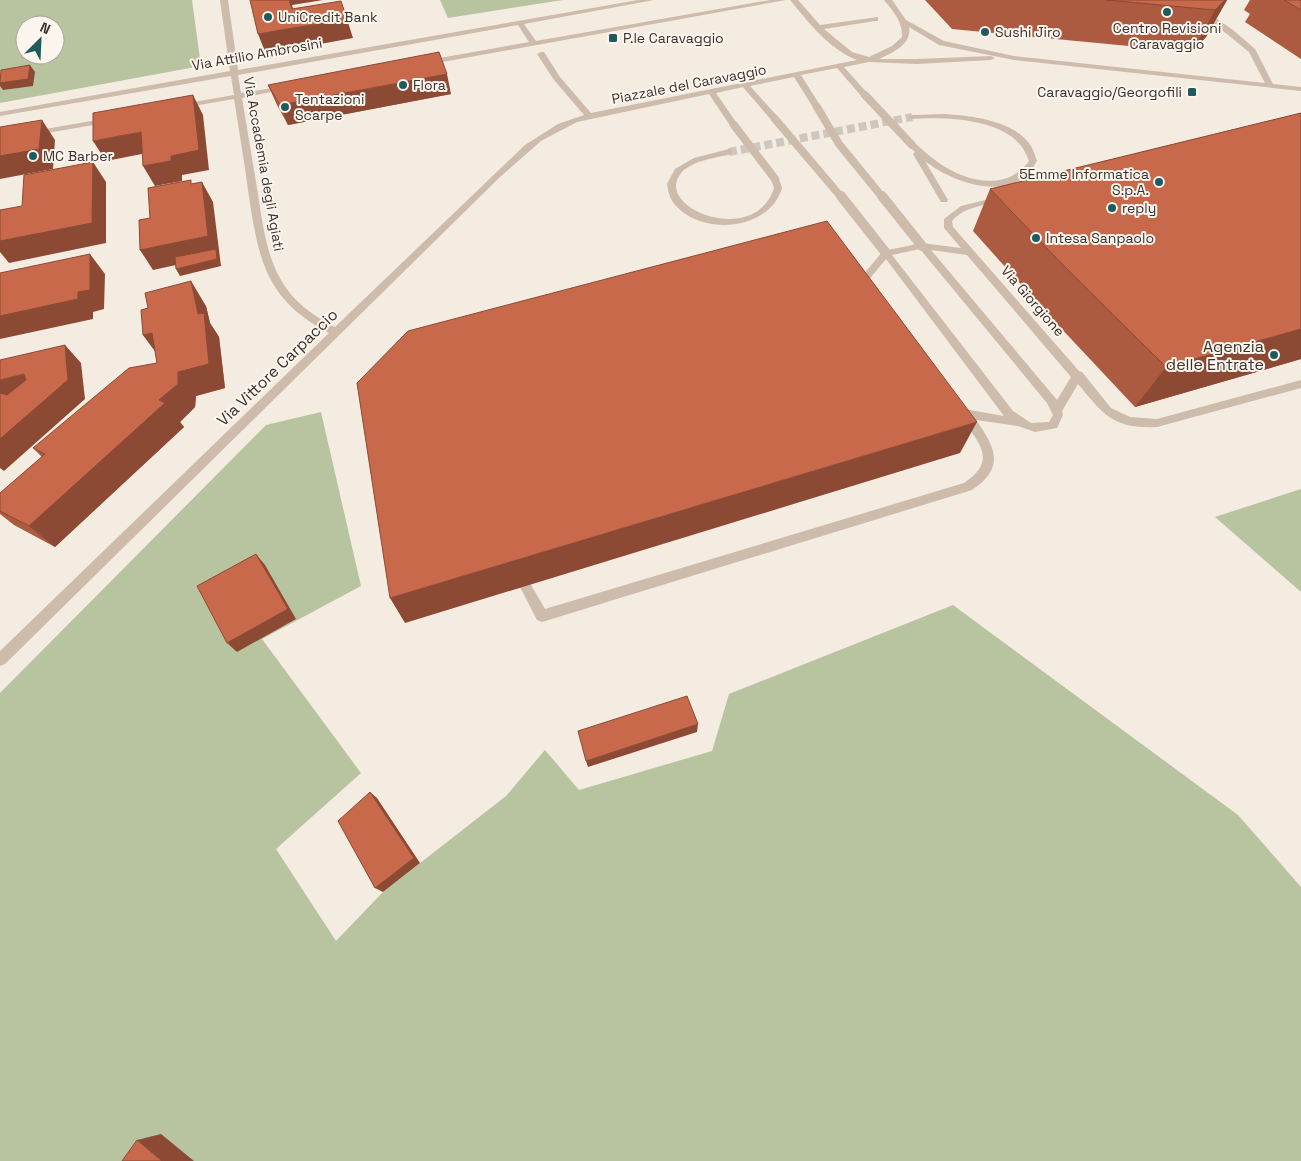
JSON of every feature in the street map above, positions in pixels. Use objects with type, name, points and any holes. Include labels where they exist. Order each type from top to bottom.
[{"type":"street","name":"Via Accademia degli Agiati","points":[[224,0],[257,216],[267,264],[278,285],[295,304],[311,318],[336,332]]},
{"type":"street","name":"Via Attilio Ambrosini","points":[[0,114],[650,0]]},
{"type":"street","points":[[416,65],[782,0]]},
{"type":"street","points":[[794,0],[848,54],[871,60],[923,61],[1014,58]]},
{"type":"street","points":[[888,0],[905,22],[942,43],[1014,58],[1301,88]]},
{"type":"street","points":[[1187,2],[1198,2]]},
{"type":"street","points":[[1187,2],[1230,32],[1252,51],[1270,85]]},
{"type":"street","points":[[820,27],[875,19]]},
{"type":"street","name":"Piazzale del Caravaggio","points":[[589,116],[871,60],[900,45],[906,34],[905,22]]},
{"type":"street","points":[[520,23],[534,44]]},
{"type":"street","points":[[541,54],[557,78],[589,116]]},
{"type":"street","points":[[840,67],[912,145],[946,171],[958,177],[985,184],[1007,181],[1026,172],[1033,161],[1030,151],[1022,140],[1008,129],[1000,126],[938,116],[912,117]]},
{"type":"street","points":[[797,75],[839,144],[1045,392],[1057,409]]},
{"type":"street","points":[[745,85],[810,158],[886,253],[1005,410],[1020,422],[1032,428],[1046,428],[1053,425],[1056,420],[1057,409],[1078,375]]},
{"type":"street","points":[[175,108],[298,86]]},
{"type":"street","points":[[712,92],[734,125],[775,179],[778,188],[768,209],[752,218],[722,222],[707,220],[686,211],[679,205],[671,192],[672,180],[676,172],[696,159],[728,152]]},
{"type":"street","name":"Via Vittore Carpaccio","points":[[0,660],[529,146],[561,124],[589,116]]},
{"type":"street","points":[[0,139],[116,118]]},
{"type":"street","points":[[912,145],[944,200]]},
{"type":"street","name":"Via Giorgione","points":[[1006,198],[959,210],[947,220],[949,228],[1078,375],[1107,411],[1114,416],[1132,423],[1157,424],[1301,384]]},
{"type":"street","points":[[863,281],[886,253],[922,246],[970,252]]},
{"type":"street","points":[[526,587],[542,616],[968,487],[980,481],[987,473],[989,456],[983,439],[962,411],[1020,422]]},
{"type":"green space","points":[[0,0],[192,0],[201,66],[0,103]]},
{"type":"green space","points":[[440,0],[563,0],[448,18]]},
{"type":"green space","points":[[321,412],[361,586],[262,639],[361,773],[276,849],[336,941],[383,892],[506,796],[545,750],[579,790],[712,751],[729,694],[953,605],[1238,815],[1301,887],[1301,1161],[0,1161],[0,693],[266,425]]},
{"type":"green space","points":[[1301,489],[1301,592],[1215,517]]},
{"type":"building","points":[[250,0],[289,0],[292,9],[341,1],[347,19],[258,34]]},
{"type":"building","points":[[1106,0],[1225,0],[1215,10]]},
{"type":"building","points":[[1284,0],[1301,0],[1301,10]]},
{"type":"building","points":[[439,52],[447,74],[280,105],[268,85]]},
{"type":"building","points":[[30,65],[28,79],[0,83],[1,70]]},
{"type":"building","points":[[193,95],[199,150],[171,156],[171,161],[143,166],[141,132],[93,141],[93,113]]},
{"type":"building","points":[[1301,113],[1301,329],[1166,367],[1064,266],[990,189]]},
{"type":"building","points":[[42,120],[39,149],[0,156],[0,127]]},
{"type":"building","points":[[93,162],[92,223],[0,241],[0,210],[22,206],[24,175]]},
{"type":"building","points":[[191,180],[191,184],[202,182],[208,236],[140,250],[139,220],[150,218],[148,188]]},
{"type":"building","points":[[827,221],[977,422],[390,598],[357,383],[408,331]]},
{"type":"building","points":[[216,249],[217,259],[176,269],[175,257]]},
{"type":"building","points":[[90,254],[90,290],[78,292],[78,299],[0,316],[0,273]]},
{"type":"building","points":[[191,281],[198,314],[204,313],[209,364],[178,372],[178,384],[159,400],[165,403],[29,526],[0,511],[0,493],[45,454],[33,448],[129,368],[157,363],[152,333],[143,335],[141,310],[148,308],[145,293]]},
{"type":"building","points":[[65,345],[68,380],[0,439],[0,393],[7,395],[26,380],[24,374],[0,380],[0,360]]},
{"type":"building","points":[[256,554],[288,609],[227,643],[197,586]]},
{"type":"building","points":[[687,696],[698,724],[586,761],[578,731]]},
{"type":"building","points":[[370,792],[414,858],[375,888],[338,821]]},
{"type":"building","points":[[137,1140],[162,1161],[122,1161]]},
{"type":"tunnel","points":[[729,152],[912,117]]},
{"type":"place","name":"Centro Revisioni Caravaggio","points":[[1167,12]]},
{"type":"place","name":"UniCredit Bank","points":[[268,17]]},
{"type":"place","name":"Sushi Jiro","points":[[985,32]]},
{"type":"place","name":"P.le Caravaggio","points":[[613,38]]},
{"type":"place","name":"Flora","points":[[403,85]]},
{"type":"place","name":"Caravaggio/Georgofili","points":[[1192,92]]},
{"type":"place","name":"Tentazioni Scarpe","points":[[285,107]]},
{"type":"place","name":"MC Barber","points":[[33,156]]},
{"type":"place","name":"5Emme Informatica S.p.A.","points":[[1159,182]]},
{"type":"place","name":"reply","points":[[1112,208]]},
{"type":"place","name":"Intesa Sanpaolo","points":[[1036,238]]},
{"type":"place","name":"Agenzia delle Entrate","points":[[1274,355]]}]
